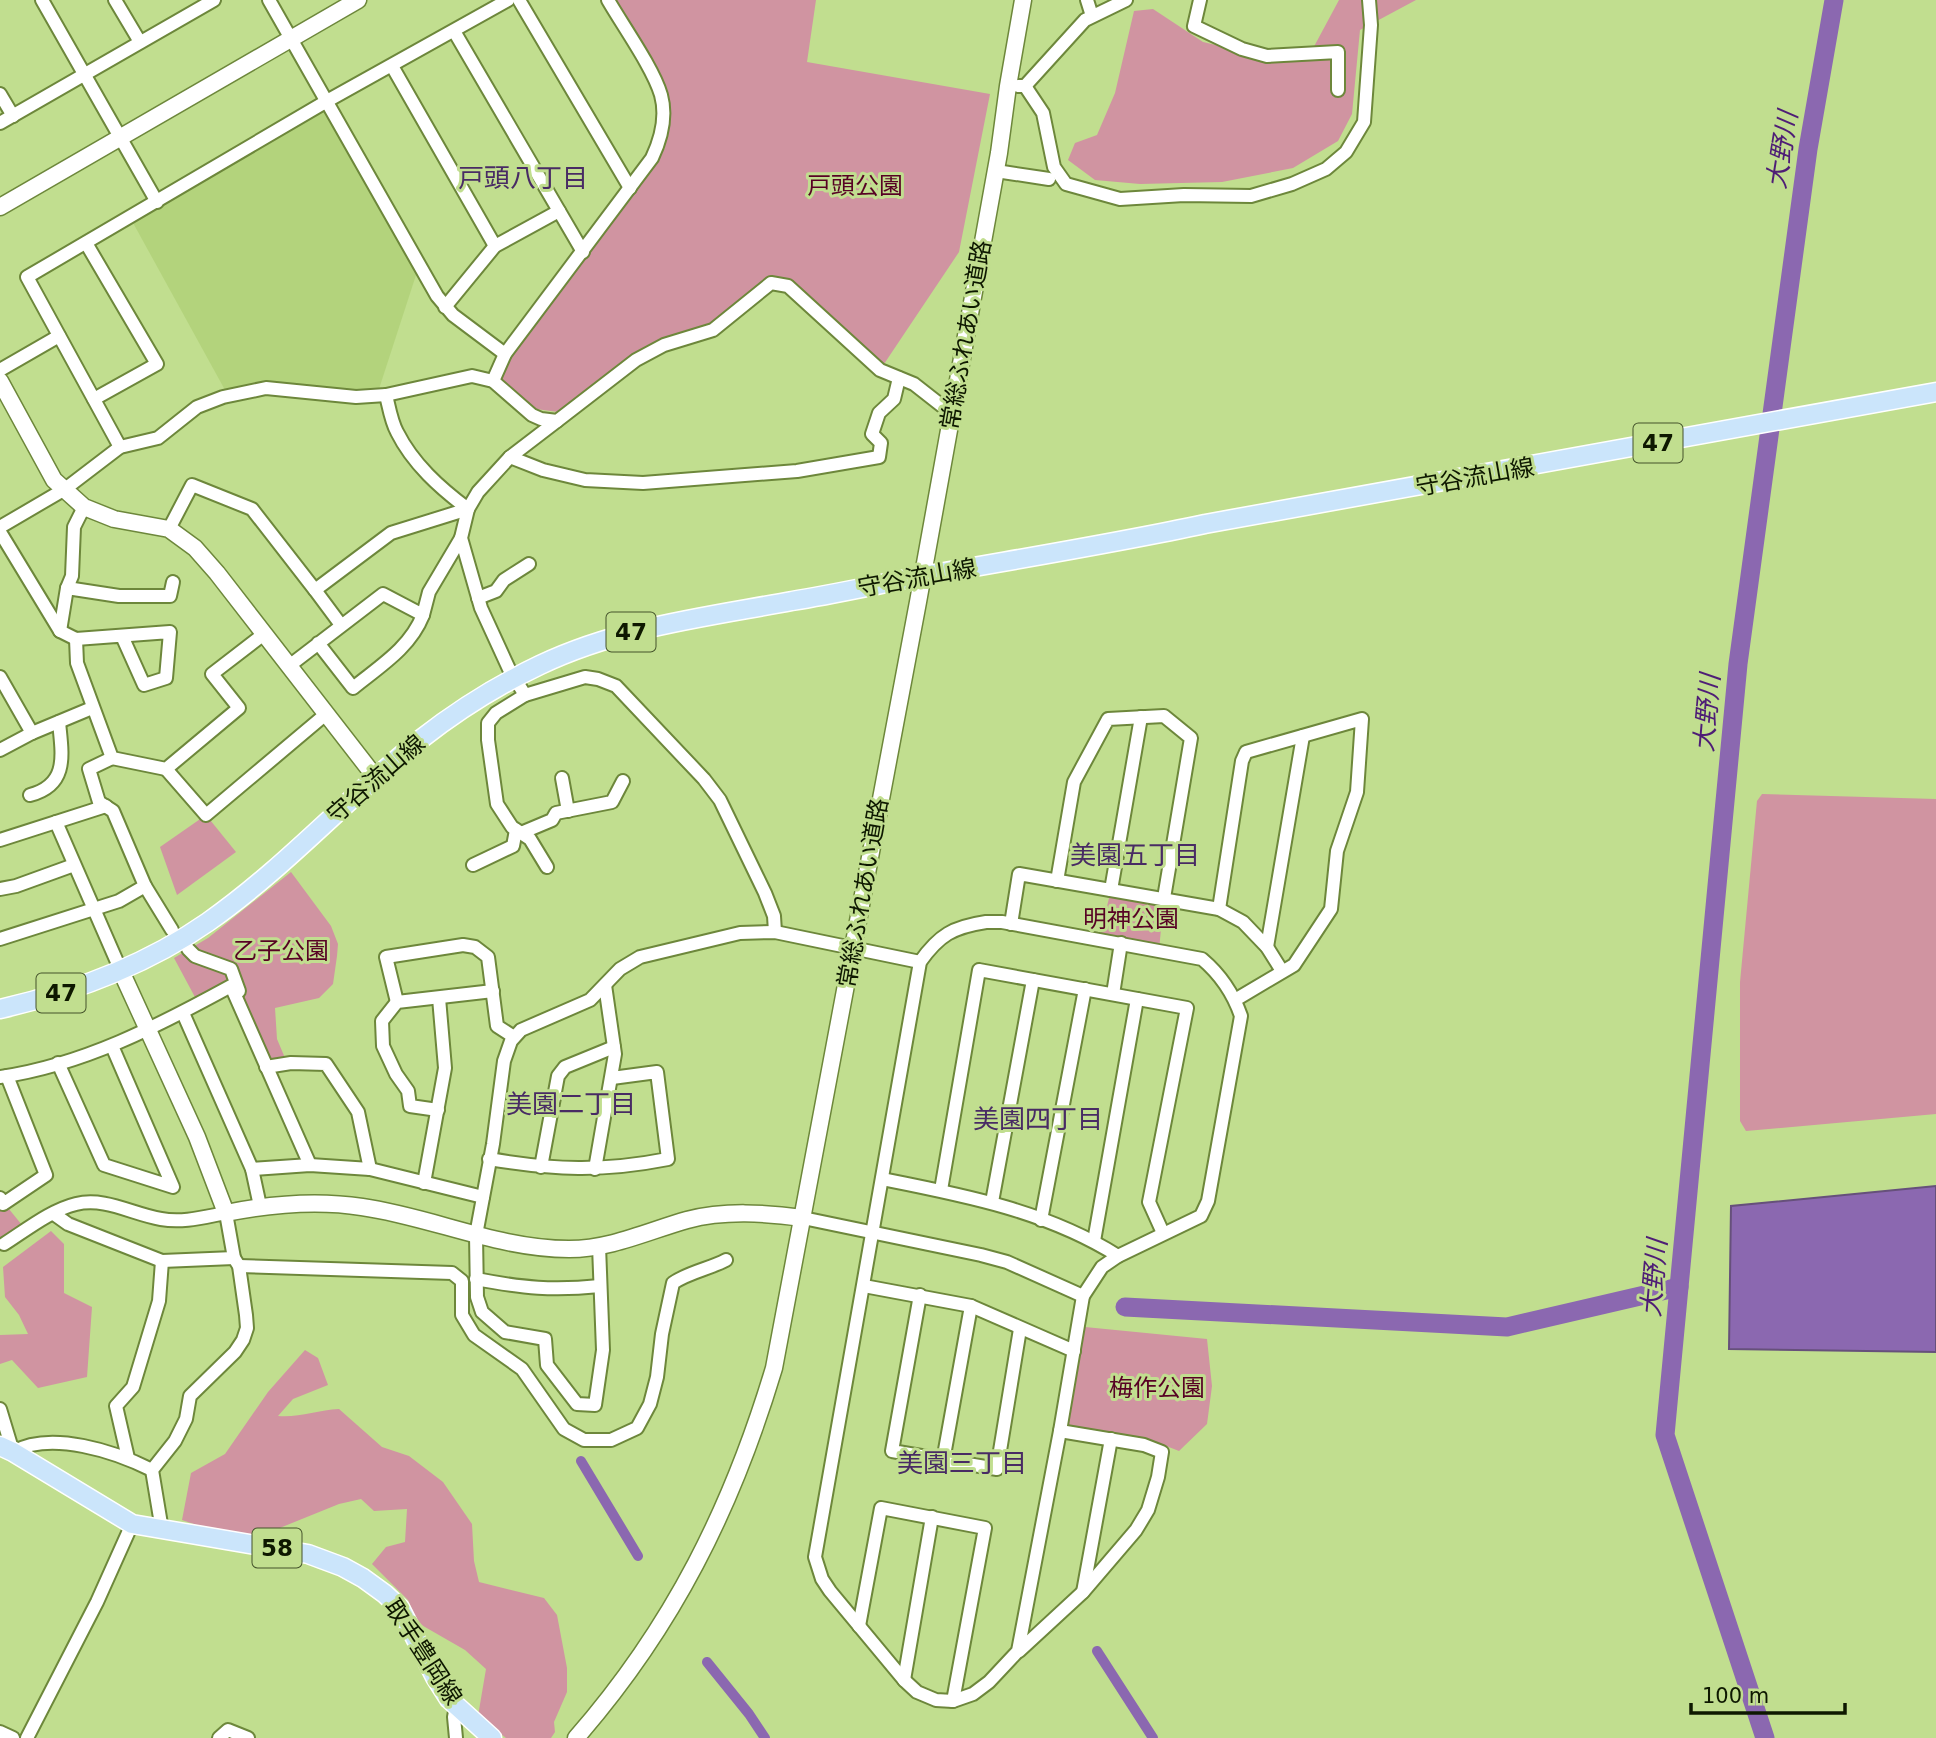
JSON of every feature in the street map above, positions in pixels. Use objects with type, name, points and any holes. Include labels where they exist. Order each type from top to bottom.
[{"type":"main road","name":"守谷流山線","points":[[0,1009],[56,995],[121,971],[181,939],[224,910],[441,724],[514,679],[565,654],[663,624],[1936,392]]},
{"type":"main road","name":"取手豊岡線","points":[[7,1449],[132,1524],[308,1554],[363,1578],[400,1608],[449,1699],[492,1738]]},
{"type":"street","points":[[42,0],[157,202]]},
{"type":"street","points":[[116,0],[140,42]]},
{"type":"street","points":[[0,123],[86,75],[196,4],[214,0]]},
{"type":"street","points":[[269,0],[445,307],[505,354]]},
{"type":"street","points":[[0,207],[358,0]]},
{"type":"street","points":[[120,447],[27,277],[327,101],[508,0]]},
{"type":"street","points":[[519,0],[630,188]]},
{"type":"street","points":[[493,381],[505,354],[652,158],[659,144],[663,112],[661,95],[608,0]]},
{"type":"street","name":"常総ふれあい道路","points":[[576,1738],[650,1642],[692,1573],[723,1511],[749,1447],[774,1368],[923,576],[996,171],[1023,0]]},
{"type":"street","points":[[1087,0],[1092,16]]},
{"type":"street","points":[[1008,86],[1025,86],[1085,20],[1126,0]]},
{"type":"street","points":[[1200,0],[1194,26],[1242,50],[1267,56],[1338,52],[1338,90]]},
{"type":"street","points":[[1025,86],[1043,113],[1055,167],[1066,184],[1120,199],[1184,195],[1251,196],[1326,170],[1346,152],[1364,122],[1371,26],[1369,0]]},
{"type":"street","points":[[454,31],[583,252]]},
{"type":"street","points":[[392,66],[495,246]]},
{"type":"street","points":[[0,94],[13,116]]},
{"type":"street","points":[[996,171],[1049,179]]},
{"type":"street","points":[[445,307],[495,246],[559,211]]},
{"type":"street","points":[[86,243],[157,363],[94,400]]},
{"type":"street","points":[[318,643],[353,688],[400,650],[416,632],[429,592],[461,538],[468,509],[478,492],[510,457],[636,360],[664,345],[713,330],[771,284],[788,286],[880,370],[914,384],[951,413]]},
{"type":"street","points":[[0,370],[59,336]]},
{"type":"street","points":[[122,636],[144,685],[166,678],[170,632],[76,639],[60,631],[0,530],[65,489],[120,447],[159,438],[197,407],[223,397],[266,388],[356,397],[386,395],[472,376],[493,381],[532,415],[557,421]]},
{"type":"street","points":[[510,457],[543,470],[585,480],[643,483],[797,471],[879,457],[881,443],[872,434],[879,413],[894,399],[899,378]]},
{"type":"street","points":[[0,381],[54,480],[85,507],[114,519],[169,529],[195,548],[376,778]]},
{"type":"street","points":[[386,395],[396,431],[410,452],[444,491],[468,509]]},
{"type":"street","points":[[169,529],[192,485],[253,509],[341,625]]},
{"type":"street","points":[[60,631],[67,588],[72,576],[74,527],[85,507]]},
{"type":"street","points":[[315,590],[390,533],[468,509]]},
{"type":"street","points":[[461,538],[478,598],[514,679],[525,695]]},
{"type":"street","points":[[478,598],[496,591],[504,580],[529,564]]},
{"type":"street","points":[[67,588],[119,596],[170,596],[173,582]]},
{"type":"street","points":[[289,666],[383,594],[423,615]]},
{"type":"street","points":[[166,769],[239,708],[212,674],[264,634]]},
{"type":"street","points":[[76,639],[77,663],[112,758]]},
{"type":"street","points":[[0,677],[32,733]]},
{"type":"street","points":[[547,867],[530,839],[519,832],[497,804],[488,723],[496,713],[525,695],[585,677],[598,679],[617,686],[704,779],[720,800],[765,893],[774,916],[775,932]]},
{"type":"street","points":[[0,750],[32,733],[92,708]]},
{"type":"street","points":[[234,994],[240,990],[231,969],[195,956],[145,886],[113,811],[99,802],[89,769],[112,758],[166,769],[206,815],[326,714]]},
{"type":"street","points":[[1057,881],[1074,782],[1108,719],[1164,716],[1191,738],[1164,898]]},
{"type":"street","points":[[1111,890],[1141,717]]},
{"type":"street","points":[[1219,909],[1242,761],[1246,752],[1362,719],[1357,792],[1337,850],[1331,909],[1294,965],[1235,999]]},
{"type":"street","points":[[30,795],[44,792],[57,779],[62,759],[59,722]]},
{"type":"street","points":[[1267,947],[1303,736]]},
{"type":"street","points":[[562,778],[568,811]]},
{"type":"street","points":[[473,865],[513,846],[519,832],[552,820],[556,813],[612,802],[623,781]]},
{"type":"street","points":[[0,840],[106,806]]},
{"type":"street","points":[[56,822],[197,1137],[226,1213],[246,1315],[247,1328],[243,1340],[235,1352],[190,1395],[186,1419],[175,1441],[152,1470],[162,1530]]},
{"type":"street","points":[[0,889],[74,865]]},
{"type":"street","points":[[1011,924],[1019,874],[1164,898],[1219,909],[1243,922],[1267,947],[1282,971]]},
{"type":"street","points":[[0,939],[118,901],[145,886]]},
{"type":"street","points":[[1018,1651],[1083,1296],[1102,1267],[1118,1256],[1201,1216],[1208,1201],[1241,1016],[1224,981],[1202,959],[1011,924],[986,922],[961,926],[935,942],[920,962],[815,1557],[817,1567],[830,1591],[917,1692],[936,1700],[953,1701],[973,1694],[989,1682],[1018,1651],[1083,1592],[1136,1530],[1148,1510],[1162,1452],[1144,1445],[1060,1431]]},
{"type":"street","points":[[599,1246],[603,1350],[595,1405],[577,1404],[547,1365],[545,1339],[505,1332],[482,1312],[477,1297],[476,1235],[504,1061],[514,1037],[521,1030],[590,1000],[620,968],[640,957],[740,933],[775,932],[920,962]]},
{"type":"street","points":[[1112,995],[1121,943]]},
{"type":"street","points":[[397,1002],[386,957],[463,945],[475,947],[488,957],[497,1026],[514,1037]]},
{"type":"street","points":[[941,1191],[979,970],[1187,1008],[1149,1202],[1163,1233]]},
{"type":"street","points":[[992,1202],[1032,980]]},
{"type":"street","points":[[595,1169],[612,1078],[614,1047],[605,985]]},
{"type":"street","points":[[0,1198],[3,1204],[46,1175],[3,1076],[112,1046],[148,1031],[231,986],[310,1164]]},
{"type":"street","points":[[1041,1220],[1085,989]]},
{"type":"street","points":[[438,1110],[410,1106],[408,1091],[396,1074],[383,1046],[382,1021],[397,1002],[493,991]]},
{"type":"street","points":[[424,1183],[445,1068],[439,998]]},
{"type":"street","points":[[1094,1241],[1137,999]]},
{"type":"street","points":[[183,1013],[252,1169],[260,1206]]},
{"type":"street","points":[[58,1063],[104,1165],[173,1186],[112,1046]]},
{"type":"street","points":[[541,1167],[558,1076],[565,1067],[614,1047]]},
{"type":"street","points":[[266,1067],[291,1063],[327,1064],[358,1112],[370,1170]]},
{"type":"street","points":[[489,1159],[541,1167],[595,1169],[668,1159],[657,1072],[612,1078]]},
{"type":"street","points":[[252,1169],[310,1164],[370,1170],[483,1197]]},
{"type":"street","points":[[882,1179],[992,1202],[1094,1241],[1118,1256]]},
{"type":"street","points":[[1,1243],[75,1204],[102,1202],[162,1219],[186,1220],[260,1206],[303,1204],[364,1207],[517,1245],[544,1249],[599,1246],[708,1216],[751,1213],[803,1218],[873,1231],[1007,1262],[1083,1296]]},
{"type":"street","points":[[54,1214],[68,1224],[162,1262],[237,1262],[452,1273],[462,1281],[462,1315],[474,1335],[522,1369],[564,1429],[584,1440],[611,1440],[637,1428],[650,1404],[657,1377],[662,1334],[673,1283],[685,1275],[708,1269],[726,1259]]},
{"type":"street","points":[[128,1458],[116,1406],[133,1387],[159,1301],[162,1262]]},
{"type":"street","points":[[477,1279],[559,1290],[600,1286]]},
{"type":"street","points":[[864,1286],[971,1306],[1074,1351]]},
{"type":"street","points":[[920,1295],[892,1451],[997,1469],[1020,1329]]},
{"type":"street","points":[[943,1461],[971,1306]]},
{"type":"street","points":[[0,1409],[7,1449],[27,1444],[51,1444],[97,1449],[128,1458],[152,1470]]},
{"type":"street","points":[[1083,1592],[1111,1440]]},
{"type":"street","points":[[859,1626],[881,1508],[985,1528],[953,1701]]},
{"type":"street","points":[[904,1680],[932,1517]]},
{"type":"street","points":[[27,1738],[97,1602],[132,1524]]},
{"type":"street","points":[[456,1706],[456,1738]]},
{"type":"street","points":[[219,1738],[228,1730],[246,1738]]},
{"type":"street","points":[[0,1732],[13,1738]]},
{"type":"shaded area","points":[[326,108],[417,272],[378,392],[225,390],[132,221]]},
{"type":"shaded area","points":[[1936,1186],[1936,1352],[1729,1349],[1731,1206]]},
{"type":"green space","name":"戸頭公園","points":[[614,0],[816,0],[807,62],[990,94],[959,252],[882,367],[775,279],[708,328],[645,348],[558,412],[536,409],[501,379],[510,355],[630,199],[665,148],[667,101],[661,78]]},
{"type":"green space","points":[[1339,0],[1416,0],[1360,30],[1352,114],[1338,141],[1293,168],[1222,182],[1140,184],[1095,180],[1068,160],[1075,143],[1097,135],[1115,93],[1134,11],[1153,9],[1203,42],[1254,54],[1310,54]]},
{"type":"green space","points":[[1762,794],[1936,799],[1936,1114],[1746,1131],[1740,1121],[1740,982],[1757,801]]},
{"type":"green space","points":[[206,815],[236,852],[177,895],[160,847]]},
{"type":"green space","name":"乙子公園","points":[[291,872],[331,926],[338,944],[337,956],[333,984],[319,998],[275,1008],[277,1039],[285,1058],[270,1062],[231,980],[196,999],[174,958],[208,938]]},
{"type":"green space","name":"明神公園","points":[[1111,890],[1164,898],[1159,950],[1099,939]]},
{"type":"green space","points":[[0,1198],[26,1230],[4,1243],[0,1238]]},
{"type":"green space","points":[[51,1231],[64,1244],[64,1293],[92,1307],[87,1377],[38,1388],[12,1360],[0,1364],[0,1335],[28,1334],[19,1315],[5,1297],[3,1267]]},
{"type":"green space","name":"梅作公園","points":[[1085,1327],[1207,1339],[1212,1386],[1207,1424],[1179,1451],[1139,1438],[1068,1428]]},
{"type":"green space","points":[[305,1350],[318,1358],[328,1385],[293,1399],[278,1416],[339,1409],[382,1447],[409,1456],[443,1482],[472,1524],[474,1561],[479,1582],[544,1598],[557,1615],[567,1668],[567,1692],[554,1722],[555,1732],[551,1738],[506,1738],[478,1716],[486,1669],[465,1650],[418,1623],[408,1600],[372,1564],[386,1547],[405,1542],[407,1509],[374,1511],[361,1499],[339,1504],[255,1538],[226,1535],[182,1520],[191,1473],[225,1454],[268,1392]]},
{"type":"waterway","name":"大野川","points":[[1765,1738],[1665,1435],[1738,664],[1808,149],[1834,0]]},
{"type":"waterway","points":[[1125,1307],[1507,1327],[1679,1287]]},
{"type":"waterway","points":[[581,1461],[638,1556]]},
{"type":"waterway","points":[[1097,1651],[1153,1738]]},
{"type":"waterway","points":[[707,1662],[765,1738]]},
{"type":"district","name":"戸頭八丁目","points":[[523,178]]},
{"type":"district","name":"美園五丁目","points":[[1135,855]]},
{"type":"district","name":"美園二丁目","points":[[571,1104]]},
{"type":"district","name":"美園四丁目","points":[[1038,1119]]},
{"type":"district","name":"美園三丁目","points":[[962,1463]]}]
